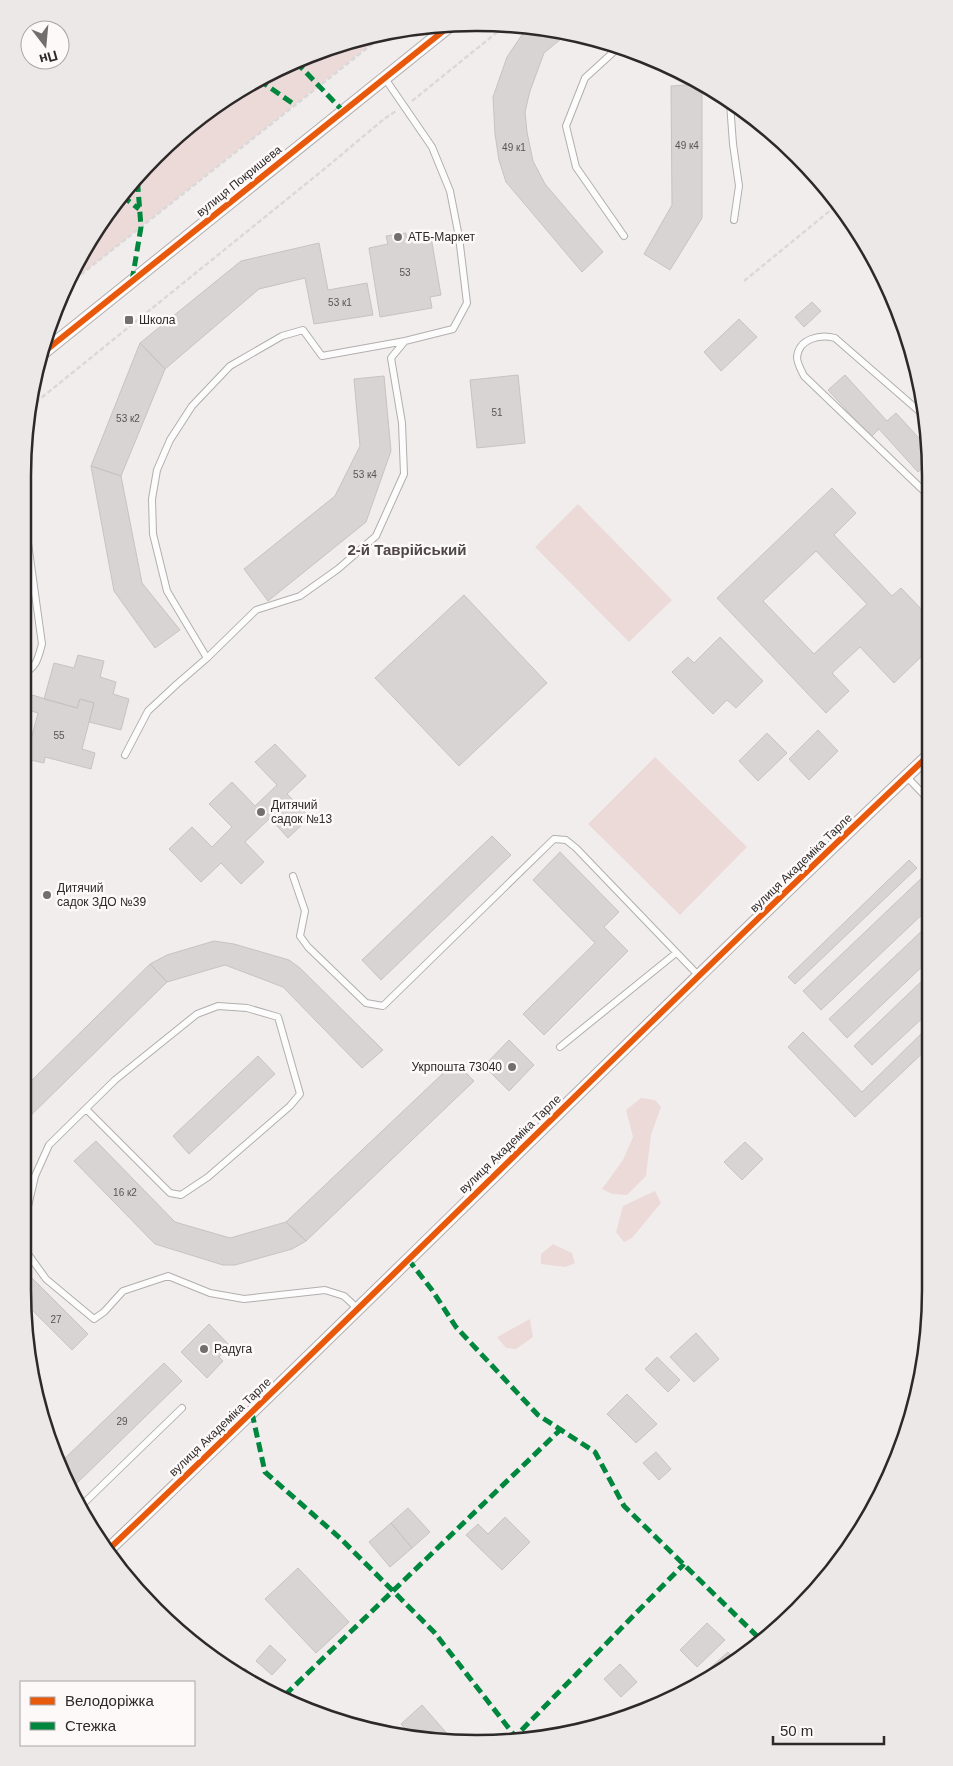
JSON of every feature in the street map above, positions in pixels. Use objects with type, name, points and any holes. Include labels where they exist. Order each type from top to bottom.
[{"type":"street","name":"вулиця Покришева","points":[[51,347],[441,33]]},
{"type":"street","name":"вулиця Академіка Тарле","points":[[112,1546],[252,1413],[357,1308],[922,761]]},
{"type":"lane","points":[[613,53],[585,78],[566,126],[576,166],[624,236]]},
{"type":"lane","points":[[208,658],[167,591],[153,534],[152,499],[157,470],[170,440],[192,406],[230,366],[282,336],[303,330],[322,356],[405,341],[453,329],[467,303],[459,237],[450,191],[432,147],[384,78]]},
{"type":"lane","points":[[730,111],[739,186],[734,220]]},
{"type":"lane","points":[[916,409],[835,338],[821,335],[812,338],[800,349],[797,358],[804,376],[922,489]]},
{"type":"lane","points":[[125,755],[148,711],[208,658],[256,610],[300,596],[338,569],[376,536],[404,474],[402,423],[391,358],[405,341]]},
{"type":"lane","points":[[31,565],[42,644],[38,658],[31,670]]},
{"type":"lane","points":[[906,776],[922,793]]},
{"type":"lane","points":[[293,876],[305,911],[300,936],[308,947],[366,1003],[383,1006],[554,839],[566,840],[576,848],[699,976]]},
{"type":"lane","points":[[560,1047],[676,952]]},
{"type":"lane","points":[[31,1194],[35,1176],[50,1145],[114,1080],[197,1014],[218,1006],[247,1008],[278,1017],[300,1094],[290,1106],[215,1171],[181,1194],[170,1193],[86,1109]]},
{"type":"lane","points":[[31,1258],[46,1279],[94,1319],[104,1312],[123,1291],[168,1276],[210,1292],[244,1299],[325,1290],[344,1296],[357,1308]]},
{"type":"lane","points":[[85,1502],[182,1408]]},
{"type":"path","points":[[38,400],[321,173],[384,119],[404,106],[498,32]]},
{"type":"path","points":[[79,276],[373,44]]},
{"type":"path","points":[[744,281],[833,209]]},
{"type":"shaded area","points":[[372,44],[79,276],[106,229],[123,205],[162,162],[205,123],[229,106],[280,77],[333,55]]},
{"type":"shaded area","points":[[578,504],[672,600],[629,642],[535,547]]},
{"type":"shaded area","points":[[655,757],[747,847],[680,915],[588,824]]},
{"type":"shaded area","points":[[641,1098],[655,1100],[661,1107],[651,1135],[646,1176],[627,1195],[612,1194],[602,1189],[623,1160],[633,1137],[626,1110]]},
{"type":"shaded area","points":[[655,1191],[661,1203],[632,1238],[624,1242],[616,1232],[623,1206]]},
{"type":"shaded area","points":[[553,1244],[572,1253],[575,1263],[565,1267],[541,1264],[541,1254]]},
{"type":"shaded area","points":[[530,1319],[533,1337],[516,1349],[506,1348],[497,1337]]},
{"type":"building","points":[[523,34],[560,40],[544,53],[530,91],[525,112],[533,161],[545,184],[603,252],[582,272],[506,182],[499,160],[495,134],[493,97],[507,57]]},
{"type":"building","points":[[688,85],[702,93],[702,218],[670,270],[644,254],[672,205],[671,86]]},
{"type":"building","points":[[406,233],[407,241],[431,237],[441,295],[430,297],[432,308],[380,317],[369,248],[388,244],[386,236]]},
{"type":"building","points":[[319,243],[328,290],[367,283],[373,315],[314,324],[305,278],[259,289],[165,369],[140,343],[241,261]]},
{"type":"building","points":[[812,302],[821,311],[804,327],[795,317]]},
{"type":"building","points":[[739,319],[757,337],[721,371],[704,352]]},
{"type":"building","points":[[140,343],[165,369],[121,476],[91,466]]},
{"type":"building","points":[[518,375],[525,443],[477,448],[470,380]]},
{"type":"building","points":[[845,375],[887,421],[896,413],[920,440],[922,469],[918,472],[879,429],[871,437],[828,390]]},
{"type":"building","points":[[384,376],[391,451],[366,522],[268,601],[244,569],[335,496],[360,446],[354,379]]},
{"type":"building","points":[[91,466],[121,476],[142,583],[180,630],[155,648],[114,591]]},
{"type":"building","points":[[832,488],[856,513],[834,535],[892,596],[901,588],[922,610],[922,656],[894,683],[860,647],[832,673],[849,691],[826,713],[717,598]],"holes":[[[816,551],[867,604],[814,654],[763,601]]]},
{"type":"building","points":[[464,595],[547,683],[459,766],[375,678]]},
{"type":"building","points":[[720,637],[763,681],[736,708],[727,700],[713,714],[672,672],[688,657],[694,663]]},
{"type":"building","points":[[78,655],[104,661],[100,677],[116,682],[113,694],[129,699],[121,730],[89,722],[94,703],[80,699],[77,708],[44,699],[54,663],[74,668]]},
{"type":"building","points":[[32,695],[77,708],[80,699],[94,703],[82,749],[95,753],[91,769],[45,757],[44,763],[31,760],[31,740],[38,713],[31,711]]},
{"type":"building","points":[[818,730],[838,751],[809,780],[789,759]]},
{"type":"building","points":[[767,733],[787,753],[758,781],[739,761]]},
{"type":"building","name":"Дитячий садок №13","points":[[275,744],[306,776],[287,794],[310,817],[288,838],[270,818],[245,842],[264,862],[241,884],[221,863],[201,882],[169,849],[192,827],[212,847],[232,827],[209,804],[232,782],[255,806],[277,785],[255,762]]},
{"type":"building","points":[[492,836],[511,855],[381,980],[362,960]]},
{"type":"building","points":[[560,852],[619,912],[604,927],[628,951],[544,1035],[523,1014],[595,943],[533,880]]},
{"type":"building","points":[[909,860],[917,868],[795,984],[788,977]]},
{"type":"building","points":[[922,878],[922,915],[821,1010],[803,991]]},
{"type":"building","points":[[922,931],[922,967],[847,1038],[829,1019]]},
{"type":"building","points":[[214,941],[234,944],[289,960],[300,968],[383,1050],[362,1068],[283,987],[225,965],[167,982],[150,964],[167,955]]},
{"type":"building","points":[[150,964],[167,982],[31,1115],[31,1081]]},
{"type":"building","points":[[922,981],[922,1019],[872,1065],[854,1046]]},
{"type":"building","points":[[803,1032],[862,1092],[922,1033],[922,1054],[855,1117],[788,1047]]},
{"type":"building","points":[[509,1040],[534,1065],[509,1091],[484,1066]]},
{"type":"building","points":[[258,1056],[275,1074],[189,1154],[173,1136]]},
{"type":"building","points":[[455,1062],[474,1081],[306,1241],[286,1222]]},
{"type":"building","points":[[96,1141],[175,1222],[230,1238],[286,1222],[306,1241],[292,1249],[235,1265],[223,1265],[155,1244],[74,1161]]},
{"type":"building","points":[[745,1142],[763,1159],[742,1180],[724,1162]]},
{"type":"building","points":[[31,1277],[88,1334],[72,1350],[32,1310]]},
{"type":"building","points":[[209,1324],[230,1346],[219,1357],[223,1361],[207,1378],[181,1352]]},
{"type":"building","points":[[696,1333],[719,1359],[694,1382],[670,1357]]},
{"type":"building","points":[[657,1357],[680,1380],[668,1392],[645,1369]]},
{"type":"building","points":[[164,1363],[182,1381],[76,1484],[64,1459]]},
{"type":"building","points":[[627,1394],[657,1424],[636,1443],[607,1414]]},
{"type":"building","points":[[656,1452],[671,1469],[659,1480],[643,1463]]},
{"type":"building","points":[[408,1508],[430,1532],[412,1548],[391,1523]]},
{"type":"building","points":[[505,1517],[530,1542],[502,1570],[466,1535],[478,1524],[488,1534]]},
{"type":"building","points":[[391,1523],[412,1548],[390,1567],[369,1542]]},
{"type":"building","points":[[298,1568],[349,1622],[316,1653],[265,1599]]},
{"type":"building","points":[[707,1623],[725,1640],[697,1667],[680,1650]]},
{"type":"building","points":[[270,1645],[286,1660],[272,1675],[256,1661]]},
{"type":"building","points":[[728,1652],[731,1655],[724,1660],[709,1669]]},
{"type":"building","points":[[620,1664],[637,1682],[621,1697],[604,1679]]},
{"type":"building","points":[[422,1705],[447,1734],[405,1729],[401,1724]]},
{"type":"marked path","points":[[301,67],[343,111]]},
{"type":"marked path","points":[[266,85],[295,105]]},
{"type":"marked path","points":[[132,281],[141,227],[138,188]]},
{"type":"marked path","points":[[127,200],[139,209]]},
{"type":"marked path","points":[[408,1259],[432,1290],[456,1327],[538,1415],[595,1452],[624,1506],[757,1636]]},
{"type":"marked path","points":[[252,1413],[265,1472],[341,1539],[434,1632],[513,1733]]},
{"type":"marked path","points":[[288,1693],[560,1430]]},
{"type":"marked path","points":[[519,1733],[684,1564]]},
{"type":"cycle path","points":[[51,347],[441,33]]},
{"type":"cycle path","points":[[112,1546],[314,1352],[722,953],[922,762]]},
{"type":"place","name":"АТБ-Маркет","points":[[398,237]]},
{"type":"place","name":"Школа","points":[[129,320]]},
{"type":"place","name":"Дитячий садок №13","points":[[261,812]]},
{"type":"place","name":"Дитячий садок ЗДО №39","points":[[47,895]]},
{"type":"place","name":"Укрпошта 73040","points":[[512,1067]]},
{"type":"place","name":"Радуга","points":[[204,1349]]},
{"type":"district","name":"2-й Таврійський","points":[[407,550]]}]
